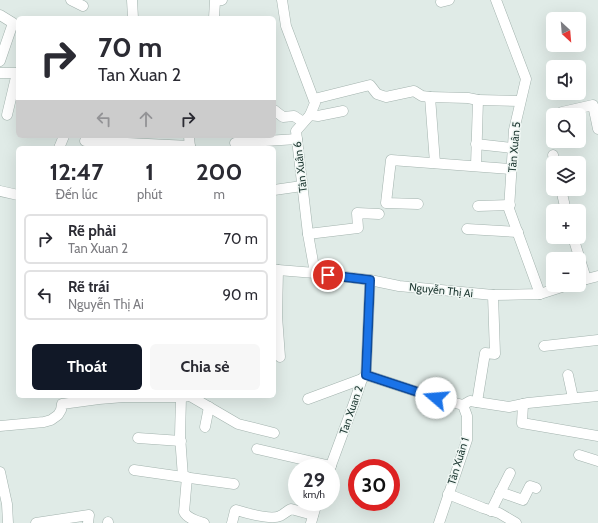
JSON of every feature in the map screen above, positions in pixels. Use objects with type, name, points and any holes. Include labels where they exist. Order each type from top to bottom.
[{"type":"street","points":[[71,0],[83,6]]},
{"type":"street","points":[[132,0],[133,16]]},
{"type":"street","points":[[214,16],[215,1],[222,0]]},
{"type":"street","points":[[282,0],[286,26],[314,100],[370,85],[377,94],[386,97],[414,91],[422,96],[430,97],[520,101]]},
{"type":"street","name":"Tân Xuân 5","points":[[496,0],[526,79],[514,130],[509,209],[540,294]]},
{"type":"street","points":[[0,15],[13,23],[0,61]]},
{"type":"street","points":[[0,73],[16,73]]},
{"type":"street","points":[[7,116],[16,77]]},
{"type":"street","points":[[430,97],[435,163]]},
{"type":"street","name":"Tân Xuân 6","points":[[314,100],[315,103],[307,119],[296,131],[308,234],[315,273]]},
{"type":"street","points":[[476,166],[478,100]]},
{"type":"street","points":[[580,108],[593,105],[598,129]]},
{"type":"street","points":[[276,112],[283,117],[294,116],[307,119],[343,111]]},
{"type":"street","points":[[235,143],[297,139]]},
{"type":"street","points":[[85,141],[190,143]]},
{"type":"street","points":[[476,144],[513,148]]},
{"type":"street","points":[[418,204],[386,203],[391,160],[512,169]]},
{"type":"street","points":[[276,190],[302,186]]},
{"type":"street","points":[[0,191],[16,195]]},
{"type":"street","points":[[478,206],[510,205]]},
{"type":"street","points":[[308,234],[358,228],[357,213],[379,214]]},
{"type":"street","points":[[467,229],[518,232]]},
{"type":"street","points":[[276,270],[280,356]]},
{"type":"street","name":"Nguyễn Thị Ai","points":[[276,270],[370,280],[399,286],[493,295],[540,294],[546,292]]},
{"type":"street","points":[[586,279],[598,276]]},
{"type":"street","name":"Tan Xuan 2","points":[[334,459],[364,377],[370,280]]},
{"type":"street","points":[[476,402],[485,353],[495,354],[493,295]]},
{"type":"street","points":[[544,346],[598,340]]},
{"type":"street","points":[[568,375],[573,398]]},
{"type":"street","points":[[308,399],[364,377],[463,405],[470,401],[509,407],[522,404],[598,396]]},
{"type":"street","points":[[0,426],[51,420],[58,415],[62,404],[95,398]]},
{"type":"street","points":[[187,398],[181,440],[185,477],[184,512],[186,516],[204,523]]},
{"type":"street","points":[[189,398],[209,407],[238,424],[274,433]]},
{"type":"street","points":[[522,404],[522,423],[598,436]]},
{"type":"street","name":"Tân Xuân 1","points":[[439,523],[467,440],[467,416],[463,405]]},
{"type":"street","points":[[205,427],[209,407]]},
{"type":"street","points":[[138,438],[181,440]]},
{"type":"street","points":[[257,449],[298,459]]},
{"type":"street","points":[[579,455],[598,461]]},
{"type":"street","points":[[134,470],[234,484]]},
{"type":"street","points":[[0,472],[7,504],[8,523]]},
{"type":"street","points":[[491,510],[510,473]]},
{"type":"street","points":[[500,492],[523,500],[530,486],[536,488]]},
{"type":"street","points":[[448,494],[491,510],[516,523]]},
{"type":"street","points":[[232,523],[236,510],[256,515],[274,517],[281,516],[291,509],[312,519]]},
{"type":"street","points":[[36,523],[65,521],[89,515],[88,523]]},
{"type":"route","points":[[328,275],[370,280],[366,375],[436,398]]}]
